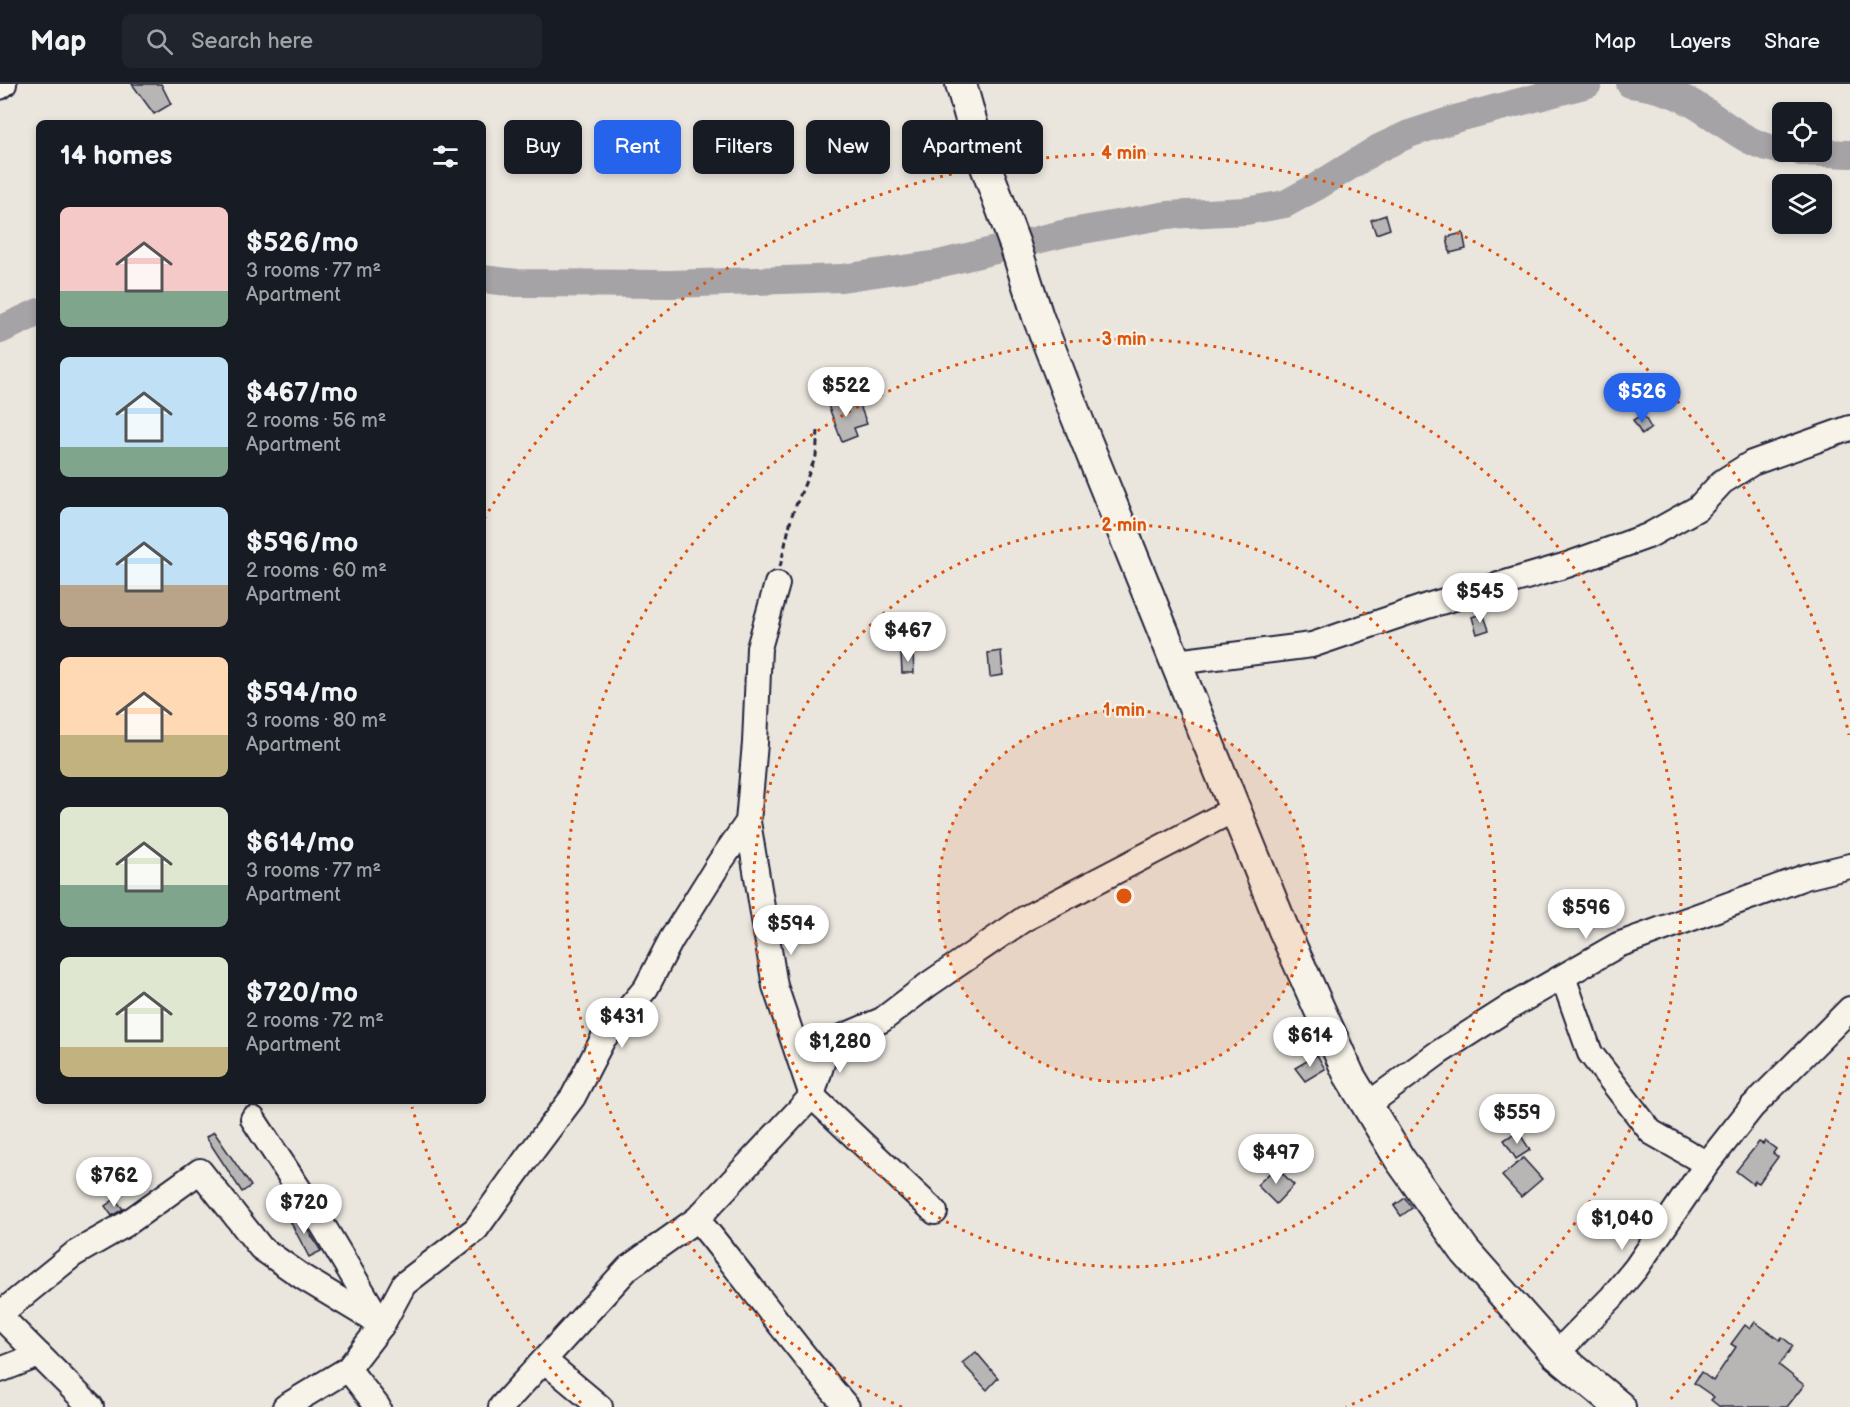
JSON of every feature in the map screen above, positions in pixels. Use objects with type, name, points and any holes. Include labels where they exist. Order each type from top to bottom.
[{"type":"main road","points":[[962,84],[978,146],[1015,245],[1038,317],[1075,413],[1318,1010],[1348,1075],[1399,1158],[1465,1251],[1556,1354],[1620,1407]]},
{"type":"street","points":[[0,87],[4,84]]},
{"type":"street","points":[[1176,662],[1312,645],[1427,606],[1568,564],[1648,536],[1698,508],[1722,482],[1752,464],[1850,428]]},
{"type":"street","points":[[777,584],[759,648],[755,743],[748,822],[775,986],[812,1096],[935,1212]]},
{"type":"street","points":[[501,1407],[628,1268],[697,1219],[812,1096],[828,1042],[882,1020],[929,984],[1024,919],[1235,808]]},
{"type":"street","points":[[285,1407],[348,1369],[382,1325],[404,1284],[476,1229],[573,1097],[603,1039],[646,988],[689,910],[748,822]]},
{"type":"street","points":[[1366,1106],[1438,1053],[1510,1007],[1618,945],[1805,878],[1850,866]]},
{"type":"street","points":[[1563,977],[1590,1053],[1644,1124],[1651,1132],[1707,1164]]},
{"type":"street","points":[[1556,1354],[1612,1297],[1636,1268],[1707,1164],[1752,1107],[1850,1009]]},
{"type":"street","points":[[253,1119],[325,1229],[382,1325]]},
{"type":"street","points":[[91,1407],[0,1315],[74,1254],[126,1224],[200,1171],[261,1248],[304,1278],[382,1325]]},
{"type":"street","points":[[697,1219],[737,1267],[816,1372],[847,1407]]},
{"type":"street","points":[[0,1370],[39,1355]]},
{"type":"street","points":[[545,1361],[600,1407]]},
{"type":"street","points":[[348,1369],[378,1407]]},
{"type":"path","points":[[777,584],[792,515],[816,456],[818,430]]},
{"type":"building","points":[[132,84],[161,84],[171,104],[154,114]]},
{"type":"building","points":[[1386,215],[1390,229],[1376,234],[1371,220]]},
{"type":"building","points":[[1463,233],[1466,249],[1450,253],[1447,237]]},
{"type":"building","points":[[841,395],[846,408],[859,403],[867,424],[854,428],[857,436],[842,442],[826,400]]},
{"type":"building","points":[[1643,414],[1651,428],[1642,435],[1633,420]]},
{"type":"building","points":[[1483,613],[1489,630],[1477,634],[1472,617]]},
{"type":"building","points":[[1001,651],[1003,675],[990,677],[988,653]]},
{"type":"building","points":[[913,653],[914,673],[902,673],[901,654]]},
{"type":"building","points":[[1317,1055],[1325,1069],[1305,1081],[1295,1068]]},
{"type":"building","points":[[1518,1131],[1530,1150],[1516,1159],[1504,1140]]},
{"type":"building","points":[[214,1132],[251,1186],[242,1192],[206,1137]]},
{"type":"building","points":[[1765,1141],[1776,1149],[1773,1153],[1778,1157],[1759,1183],[1755,1181],[1753,1184],[1736,1171],[1759,1142],[1763,1144]]},
{"type":"building","points":[[1523,1158],[1542,1179],[1521,1197],[1502,1176]]},
{"type":"building","points":[[1276,1167],[1294,1185],[1276,1204],[1257,1185]]},
{"type":"building","points":[[1405,1198],[1412,1208],[1401,1216],[1394,1206]]},
{"type":"building","points":[[115,1199],[123,1209],[112,1216],[105,1206]]},
{"type":"building","points":[[296,1211],[321,1251],[309,1257],[288,1217]]},
{"type":"building","points":[[1755,1322],[1780,1340],[1782,1337],[1793,1346],[1779,1365],[1804,1385],[1787,1407],[1720,1407],[1711,1400],[1714,1397],[1694,1383],[1701,1372],[1713,1381],[1736,1347],[1731,1344],[1745,1325],[1750,1329]]},
{"type":"building","points":[[976,1352],[998,1378],[987,1390],[962,1363]]},
{"type":"waterway","points":[[486,279],[517,283],[671,284],[842,278],[938,264],[1066,233],[1167,215],[1246,211],[1285,204],[1379,148],[1409,134],[1455,119],[1588,84]]},
{"type":"waterway","points":[[1630,84],[1674,94],[1699,107],[1745,138],[1772,148]]},
{"type":"waterway","points":[[1832,153],[1850,154]]},
{"type":"waterway","points":[[0,330],[36,313]]},
{"type":"waterway","points":[[0,342],[36,320]]}]
